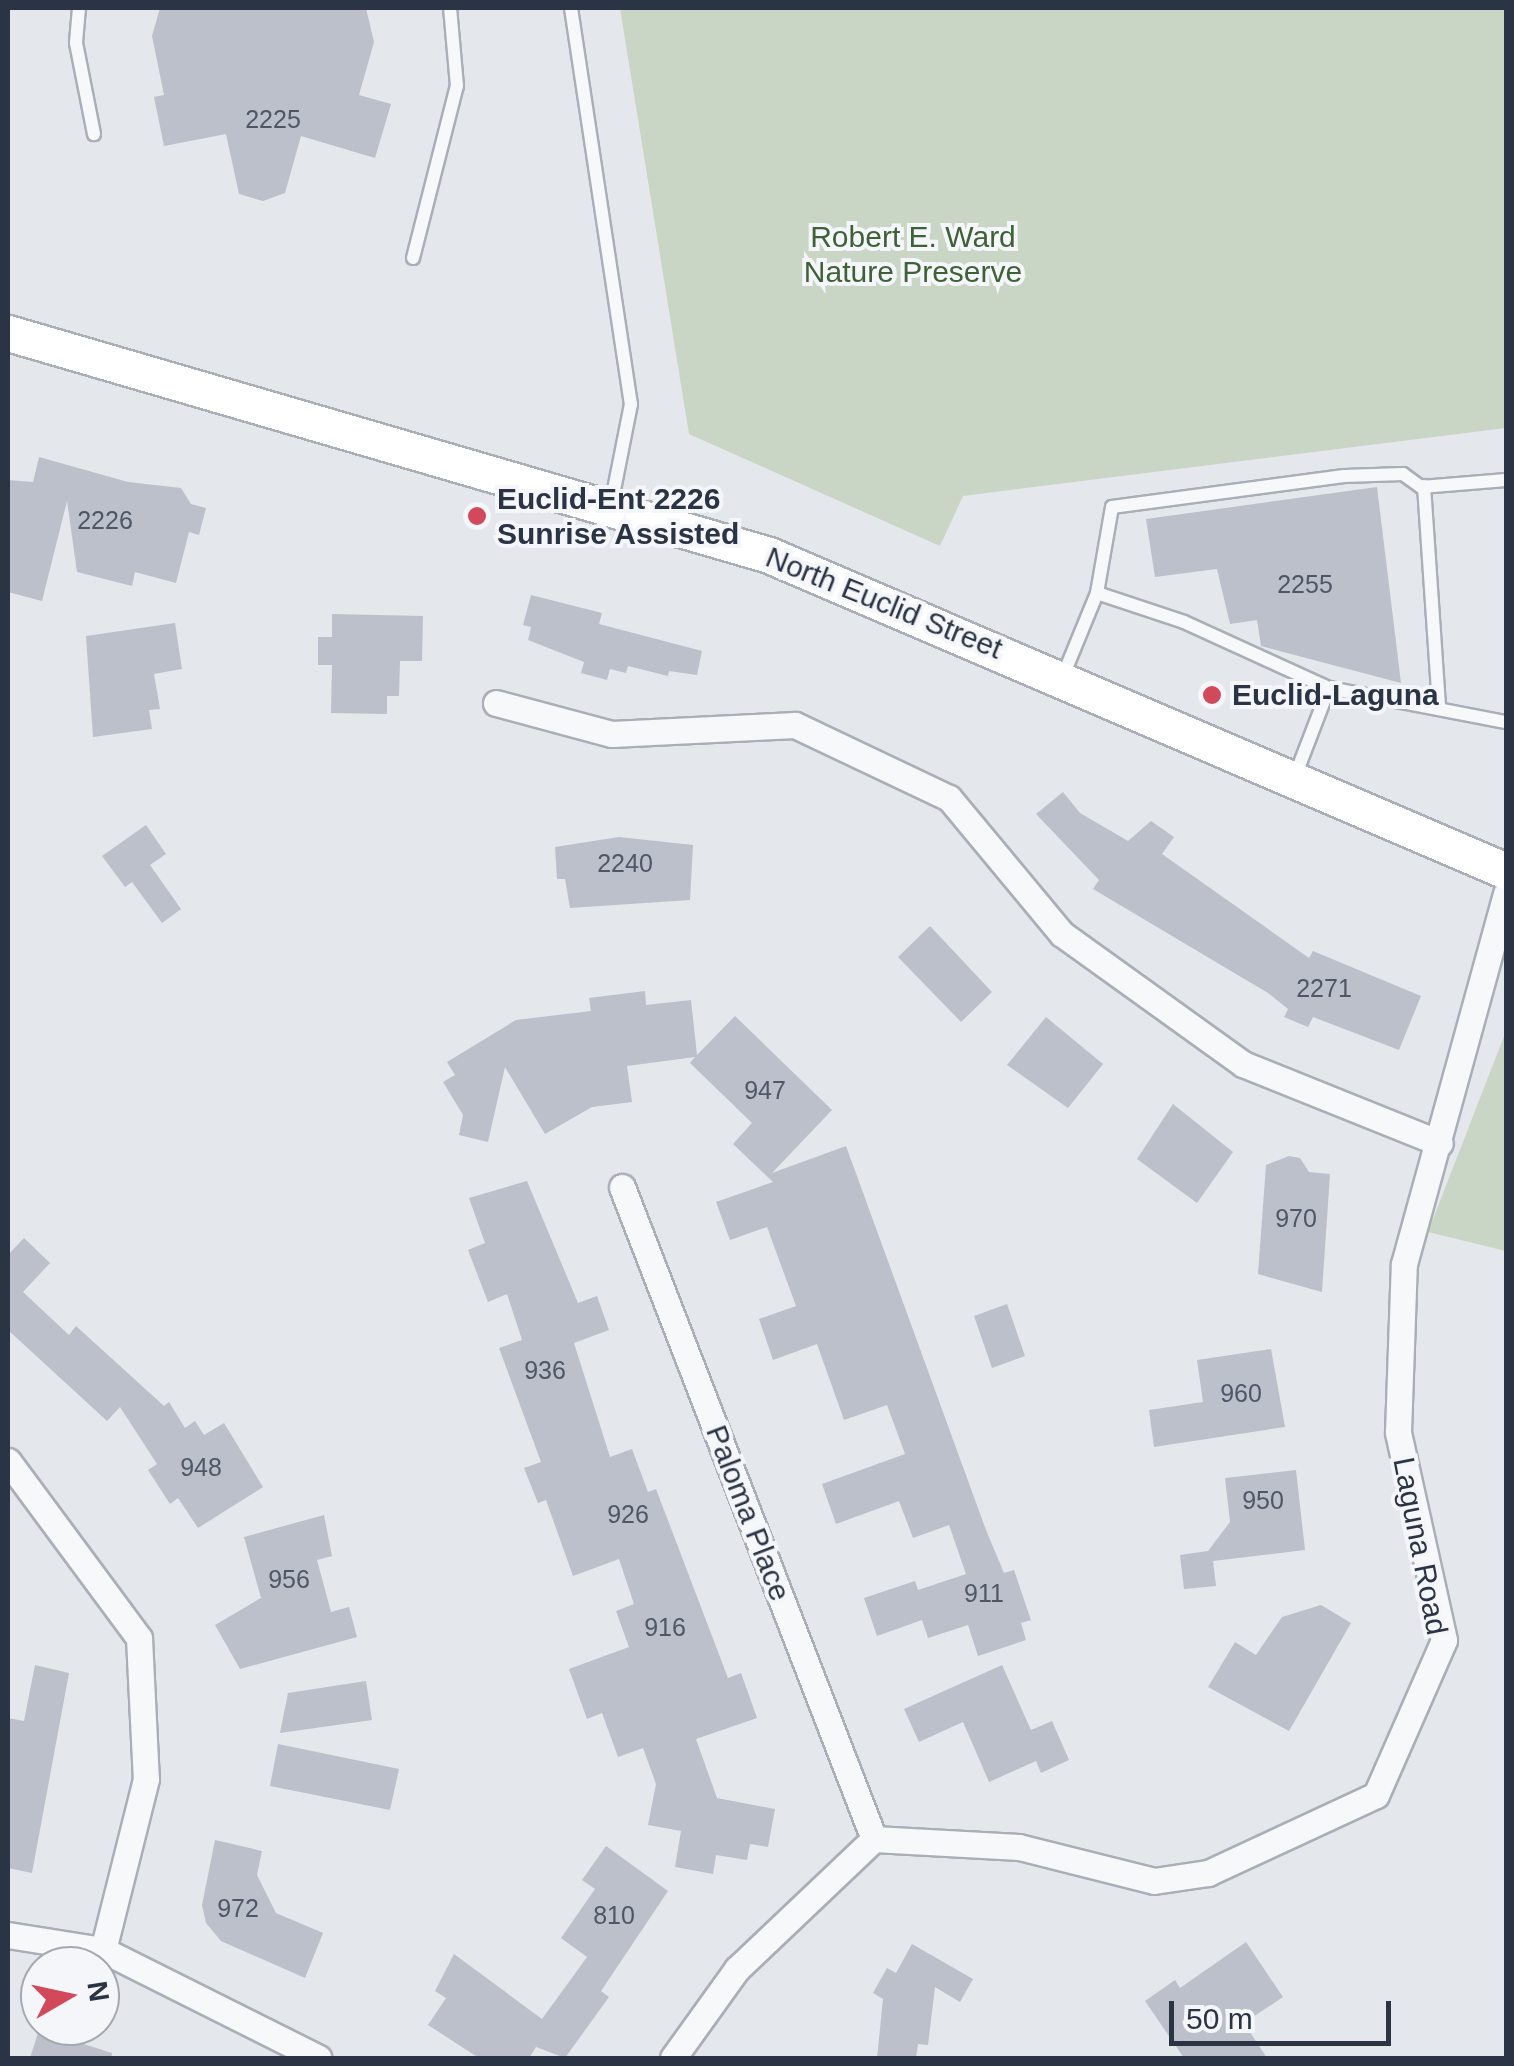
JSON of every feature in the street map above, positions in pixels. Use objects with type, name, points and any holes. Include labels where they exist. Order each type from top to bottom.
[{"type":"main road","name":"North Euclid Street","points":[[8,333],[769,555],[1506,871]]},
{"type":"street","points":[[496,703],[612,734],[795,725],[949,798],[1062,934],[1243,1064],[1440,1142]]},
{"type":"street","name":"Laguna Road","points":[[874,1839],[1018,1847],[1154,1881],[1208,1873],[1376,1796],[1444,1640],[1398,1432],[1404,1264],[1506,893]]},
{"type":"street","name":"Paloma Place","points":[[622,1187],[874,1839]]},
{"type":"street","points":[[8,1461],[139,1638],[146,1779],[105,1946]]},
{"type":"street","points":[[673,2058],[737,1970],[874,1839]]},
{"type":"street","points":[[8,1935],[78,1946]]},
{"type":"street","points":[[120,1958],[319,2058]]},
{"type":"lane","points":[[79,8],[76,43],[94,134]]},
{"type":"lane","points":[[412,258],[456,86],[450,8]]},
{"type":"lane","points":[[571,8],[631,404],[611,506]]},
{"type":"lane","points":[[1062,678],[1096,593],[1112,507],[1344,476],[1403,474],[1424,486],[1506,480]]},
{"type":"lane","points":[[1424,486],[1440,708]]},
{"type":"lane","points":[[1096,593],[1184,622],[1329,688],[1506,722]]},
{"type":"lane","points":[[1294,779],[1329,688]]},
{"type":"green space","name":"Robert E. Ward Nature Preserve","points":[[620,8],[1506,8],[1506,428],[963,496],[940,546],[689,434]]},
{"type":"green space","points":[[1506,1031],[1506,1251],[1428,1232]]},
{"type":"building","points":[[160,8],[366,8],[374,42],[359,95],[391,104],[375,158],[301,136],[285,193],[263,201],[239,194],[226,134],[164,146],[154,97],[164,95],[152,36]]},
{"type":"building","points":[[39,457],[128,482],[181,488],[191,504],[206,508],[199,535],[189,532],[176,583],[135,572],[132,586],[77,572],[67,501],[42,601],[8,592],[8,480],[33,482]]},
{"type":"building","points":[[1377,487],[1401,683],[1261,646],[1257,620],[1230,624],[1217,569],[1155,577],[1146,519]]},
{"type":"building","points":[[531,595],[602,613],[599,624],[702,651],[697,675],[669,671],[668,676],[628,666],[626,673],[610,669],[607,680],[581,673],[584,662],[528,640],[531,627],[523,625]]},
{"type":"building","points":[[332,614],[423,616],[422,661],[400,661],[399,696],[387,696],[387,714],[331,713],[332,665],[318,665],[318,637],[332,637]]},
{"type":"building","points":[[175,623],[182,669],[154,674],[160,709],[149,710],[152,729],[93,737],[86,636]]},
{"type":"building","points":[[1063,792],[1080,813],[1128,841],[1151,821],[1174,837],[1162,854],[1309,958],[1313,951],[1421,996],[1399,1050],[1313,1017],[1308,1027],[1284,1017],[1288,1009],[1268,993],[1093,889],[1099,880],[1036,814]]},
{"type":"building","points":[[146,825],[166,854],[150,865],[181,909],[162,923],[132,882],[125,887],[102,856]]},
{"type":"building","points":[[619,837],[693,845],[690,900],[570,908],[565,879],[557,879],[555,847]]},
{"type":"building","points":[[930,926],[992,992],[961,1022],[898,957]]},
{"type":"building","points":[[645,991],[646,1005],[691,1000],[697,1055],[735,1016],[832,1110],[772,1173],[846,1146],[986,1530],[1004,1573],[1014,1570],[1031,1620],[1021,1623],[1026,1640],[978,1656],[968,1625],[928,1638],[922,1620],[877,1636],[864,1598],[915,1581],[918,1590],[966,1574],[949,1525],[913,1538],[899,1501],[836,1524],[822,1484],[905,1454],[887,1405],[844,1420],[817,1344],[773,1360],[759,1319],[796,1306],[767,1227],[730,1240],[716,1202],[773,1182],[733,1144],[752,1123],[690,1063],[695,1057],[627,1066],[632,1102],[592,1107],[545,1134],[505,1067],[488,1142],[459,1135],[463,1115],[443,1082],[455,1075],[447,1062],[516,1020],[591,1011],[589,998]]},
{"type":"building","points":[[1046,1017],[1103,1064],[1068,1108],[1007,1065]]},
{"type":"building","points":[[1173,1104],[1233,1152],[1197,1203],[1137,1159]]},
{"type":"building","points":[[1289,1156],[1300,1158],[1309,1172],[1330,1174],[1322,1292],[1258,1274],[1266,1165]]},
{"type":"building","points":[[527,1181],[578,1303],[597,1296],[609,1330],[574,1343],[610,1457],[632,1449],[648,1492],[656,1489],[728,1678],[741,1673],[757,1718],[696,1739],[717,1798],[775,1809],[768,1847],[750,1844],[747,1860],[716,1855],[713,1874],[675,1867],[681,1831],[648,1825],[656,1784],[643,1748],[618,1757],[602,1713],[587,1719],[569,1669],[629,1647],[616,1611],[634,1604],[619,1559],[573,1576],[546,1500],[538,1503],[524,1468],[541,1462],[499,1348],[522,1340],[507,1294],[488,1302],[468,1250],[485,1243],[469,1198]]},
{"type":"building","points":[[24,1238],[50,1263],[23,1292],[69,1335],[76,1326],[164,1406],[169,1402],[185,1428],[195,1421],[204,1435],[224,1423],[263,1487],[198,1528],[178,1498],[170,1504],[148,1470],[157,1464],[120,1407],[107,1421],[8,1330],[8,1255]]},
{"type":"building","points":[[1007,1304],[1025,1356],[992,1368],[974,1316]]},
{"type":"building","points":[[1271,1349],[1285,1427],[1154,1447],[1149,1410],[1203,1402],[1197,1360]]},
{"type":"building","points":[[1296,1470],[1305,1550],[1213,1561],[1216,1586],[1184,1589],[1180,1555],[1208,1551],[1230,1522],[1225,1478]]},
{"type":"building","points":[[324,1515],[332,1556],[317,1560],[331,1612],[349,1607],[357,1637],[240,1669],[215,1625],[261,1598],[244,1537]]},
{"type":"building","points":[[1321,1605],[1351,1623],[1289,1731],[1208,1687],[1235,1642],[1256,1655],[1282,1617]]},
{"type":"building","points":[[35,1665],[69,1673],[32,1873],[8,1868],[8,1718],[24,1721]]},
{"type":"building","points":[[1002,1665],[1031,1730],[1052,1721],[1069,1760],[1041,1773],[1036,1761],[989,1782],[963,1722],[919,1742],[904,1709]]},
{"type":"building","points":[[366,1681],[372,1720],[280,1733],[288,1693]]},
{"type":"building","points":[[278,1744],[399,1769],[390,1810],[270,1786]]},
{"type":"building","points":[[215,1840],[262,1851],[257,1875],[276,1913],[323,1933],[305,1978],[221,1941],[206,1923],[202,1905]]},
{"type":"building","points":[[606,1846],[668,1891],[601,1991],[609,1997],[565,2058],[536,2047],[529,2058],[479,2058],[428,2025],[446,1998],[435,1991],[454,1954],[542,2019],[587,1957],[561,1938],[595,1889],[582,1880]]},
{"type":"building","points":[[1246,1942],[1283,1997],[1244,2023],[1267,2058],[1184,2058],[1145,2001],[1175,1980],[1180,1988]]},
{"type":"building","points":[[912,1944],[973,1979],[960,2002],[935,1987],[928,2045],[918,2044],[916,2058],[877,2058],[883,1999],[873,1993],[887,1968],[896,1973]]},
{"type":"building","points":[[34,2046],[90,2046],[112,2053],[111,2058],[30,2058]]},
{"type":"place","name":"Euclid-Ent 2226 Sunrise Assisted","points":[[477,516]]},
{"type":"place","name":"Euclid-Laguna","points":[[1212,695]]}]
